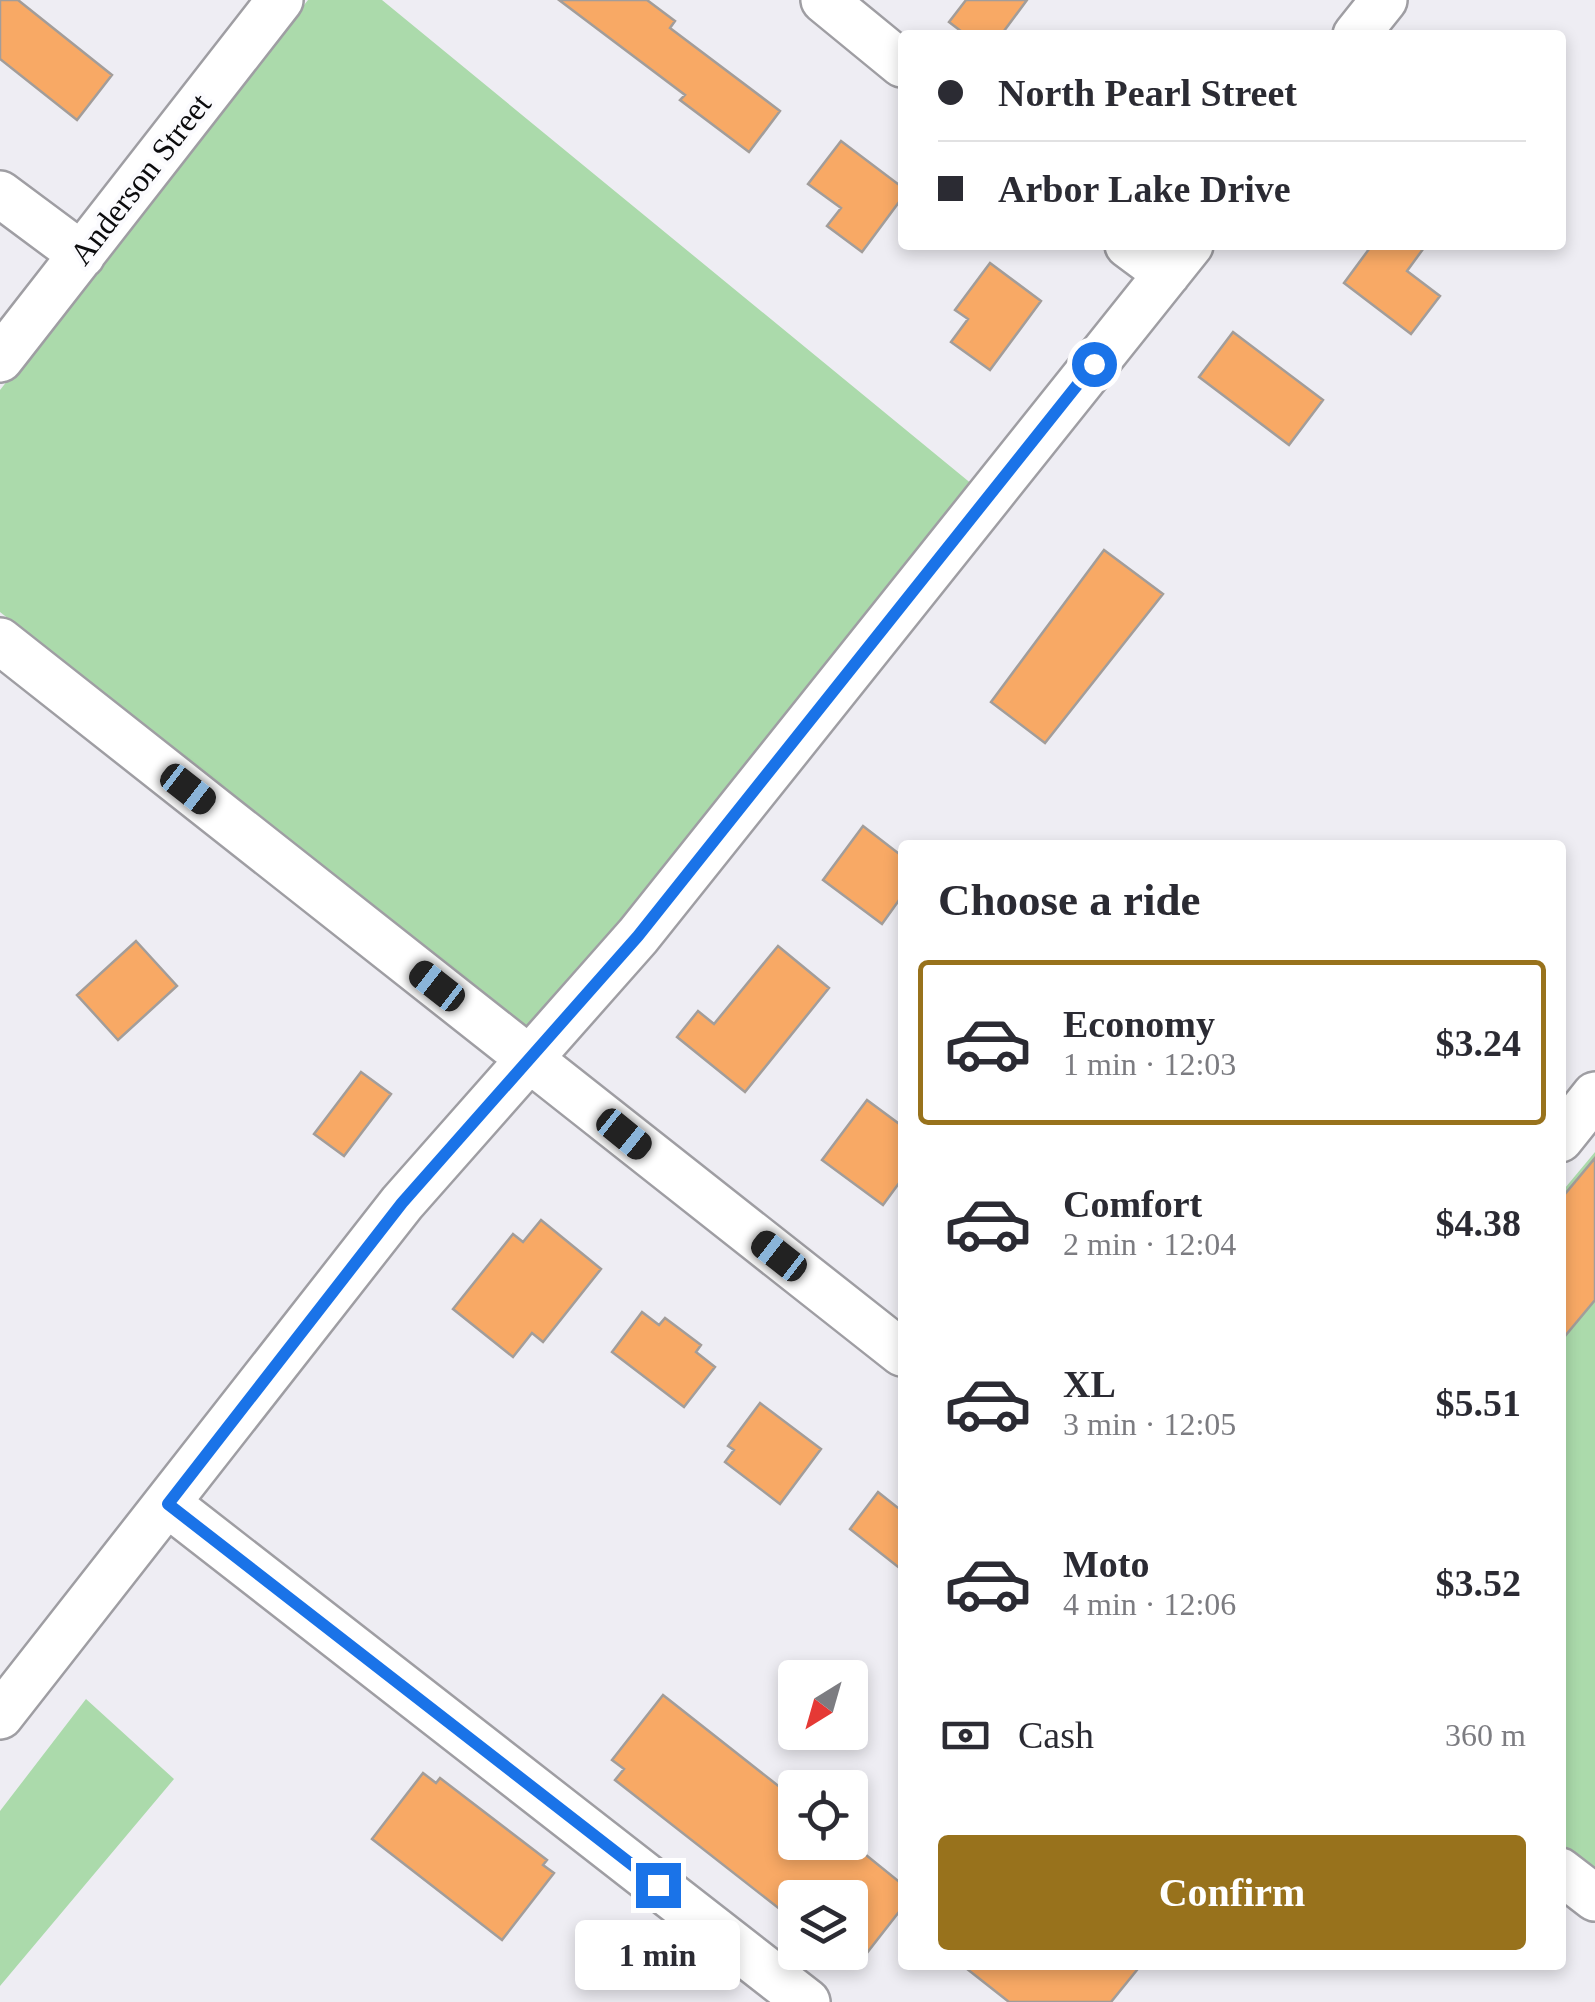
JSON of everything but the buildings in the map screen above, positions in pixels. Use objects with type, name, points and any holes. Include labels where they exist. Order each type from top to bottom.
[{"type":"street","name":"Anderson Street","points":[[0,359],[280,0]]},
{"type":"street","points":[[824,0],[898,61]]},
{"type":"street","points":[[1360,30],[1384,0]]},
{"type":"street","points":[[0,194],[82,255]]},
{"type":"street","points":[[0,1716],[402,1203],[638,936],[1178,260],[1145,250]]},
{"type":"street","points":[[0,641],[898,1351]]},
{"type":"street","points":[[1566,1131],[1595,1095]]},
{"type":"street","points":[[168,1504],[807,2002]]},
{"type":"street","points":[[1566,1876],[1595,1898]]},
{"type":"green space","points":[[308,0],[382,0],[973,485],[623,923],[530,1031],[0,612],[0,390]]},
{"type":"green space","points":[[1595,1152],[1595,1869],[1566,1847],[1566,1187]]},
{"type":"green space","points":[[86,1699],[174,1779],[0,1986],[0,1811]]},
{"type":"route","points":[[658,1885],[168,1504],[402,1203],[638,936],[1094,364]]}]
